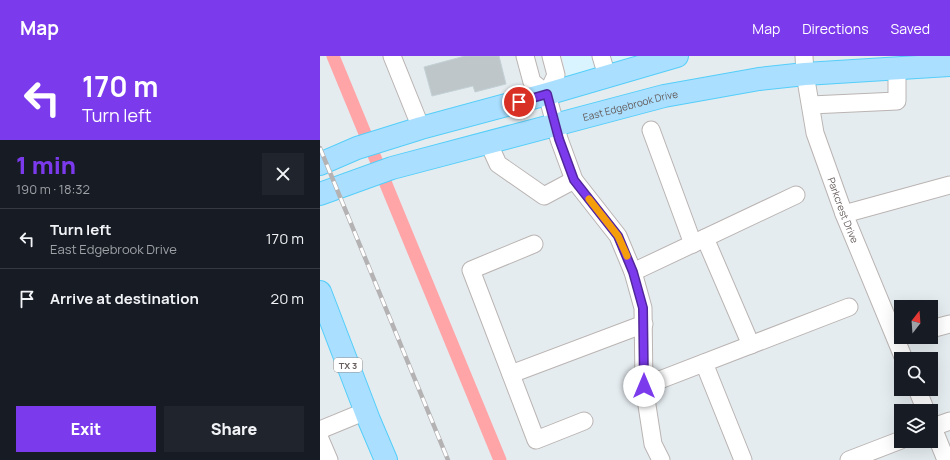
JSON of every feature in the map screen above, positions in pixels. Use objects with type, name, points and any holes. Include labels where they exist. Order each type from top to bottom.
[{"type":"main road","points":[[320,164],[357,148],[378,141],[547,94],[604,66],[668,57]]},
{"type":"main road","name":"East Edgebrook Drive","points":[[320,194],[392,168],[488,142],[664,96],[759,79],[805,65],[897,69],[950,65]]},
{"type":"main road","name":"TX 3","points":[[320,292],[325,321],[366,410],[386,460]]},
{"type":"street","points":[[392,56],[421,128]]},
{"type":"street","points":[[525,56],[532,82],[547,94],[559,139],[574,180],[618,236],[633,272],[643,308],[644,386],[653,444],[660,460]]},
{"type":"street","points":[[547,94],[556,75],[553,56]]},
{"type":"street","name":"Parkcrest Drive","points":[[805,65],[815,133],[844,214],[894,328]]},
{"type":"street","points":[[811,105],[897,101],[897,69]]},
{"type":"street","points":[[651,130],[699,241],[751,345]]},
{"type":"street","points":[[488,142],[498,164],[544,196],[574,180]]},
{"type":"street","points":[[844,214],[950,185]]},
{"type":"street","points":[[633,272],[796,195]]},
{"type":"street","points":[[534,244],[471,270],[536,440],[584,421]]},
{"type":"street","points":[[644,386],[849,307]]},
{"type":"street","points":[[511,374],[644,324]]},
{"type":"street","points":[[938,327],[950,324]]},
{"type":"street","points":[[704,363],[743,460]]},
{"type":"street","points":[[320,430],[366,410]]},
{"type":"street","points":[[938,424],[950,421]]},
{"type":"street","points":[[320,439],[329,460]]},
{"type":"street","points":[[938,440],[946,460]]},
{"type":"street","points":[[849,460],[894,443]]},
{"type":"shaded area","points":[[562,56],[659,56],[567,80]]},
{"type":"building","points":[[465,56],[499,56],[506,84],[475,92],[473,86],[432,96],[424,67]]},
{"type":"waterway","points":[[333,56],[500,460]]},
{"type":"railway","points":[[320,148],[448,460]]},
{"type":"slow traffic","points":[[589,199],[618,236],[627,256]]},
{"type":"route","points":[[519,102],[547,94],[559,139],[574,180],[618,236],[633,272],[643,308],[644,386]]}]
